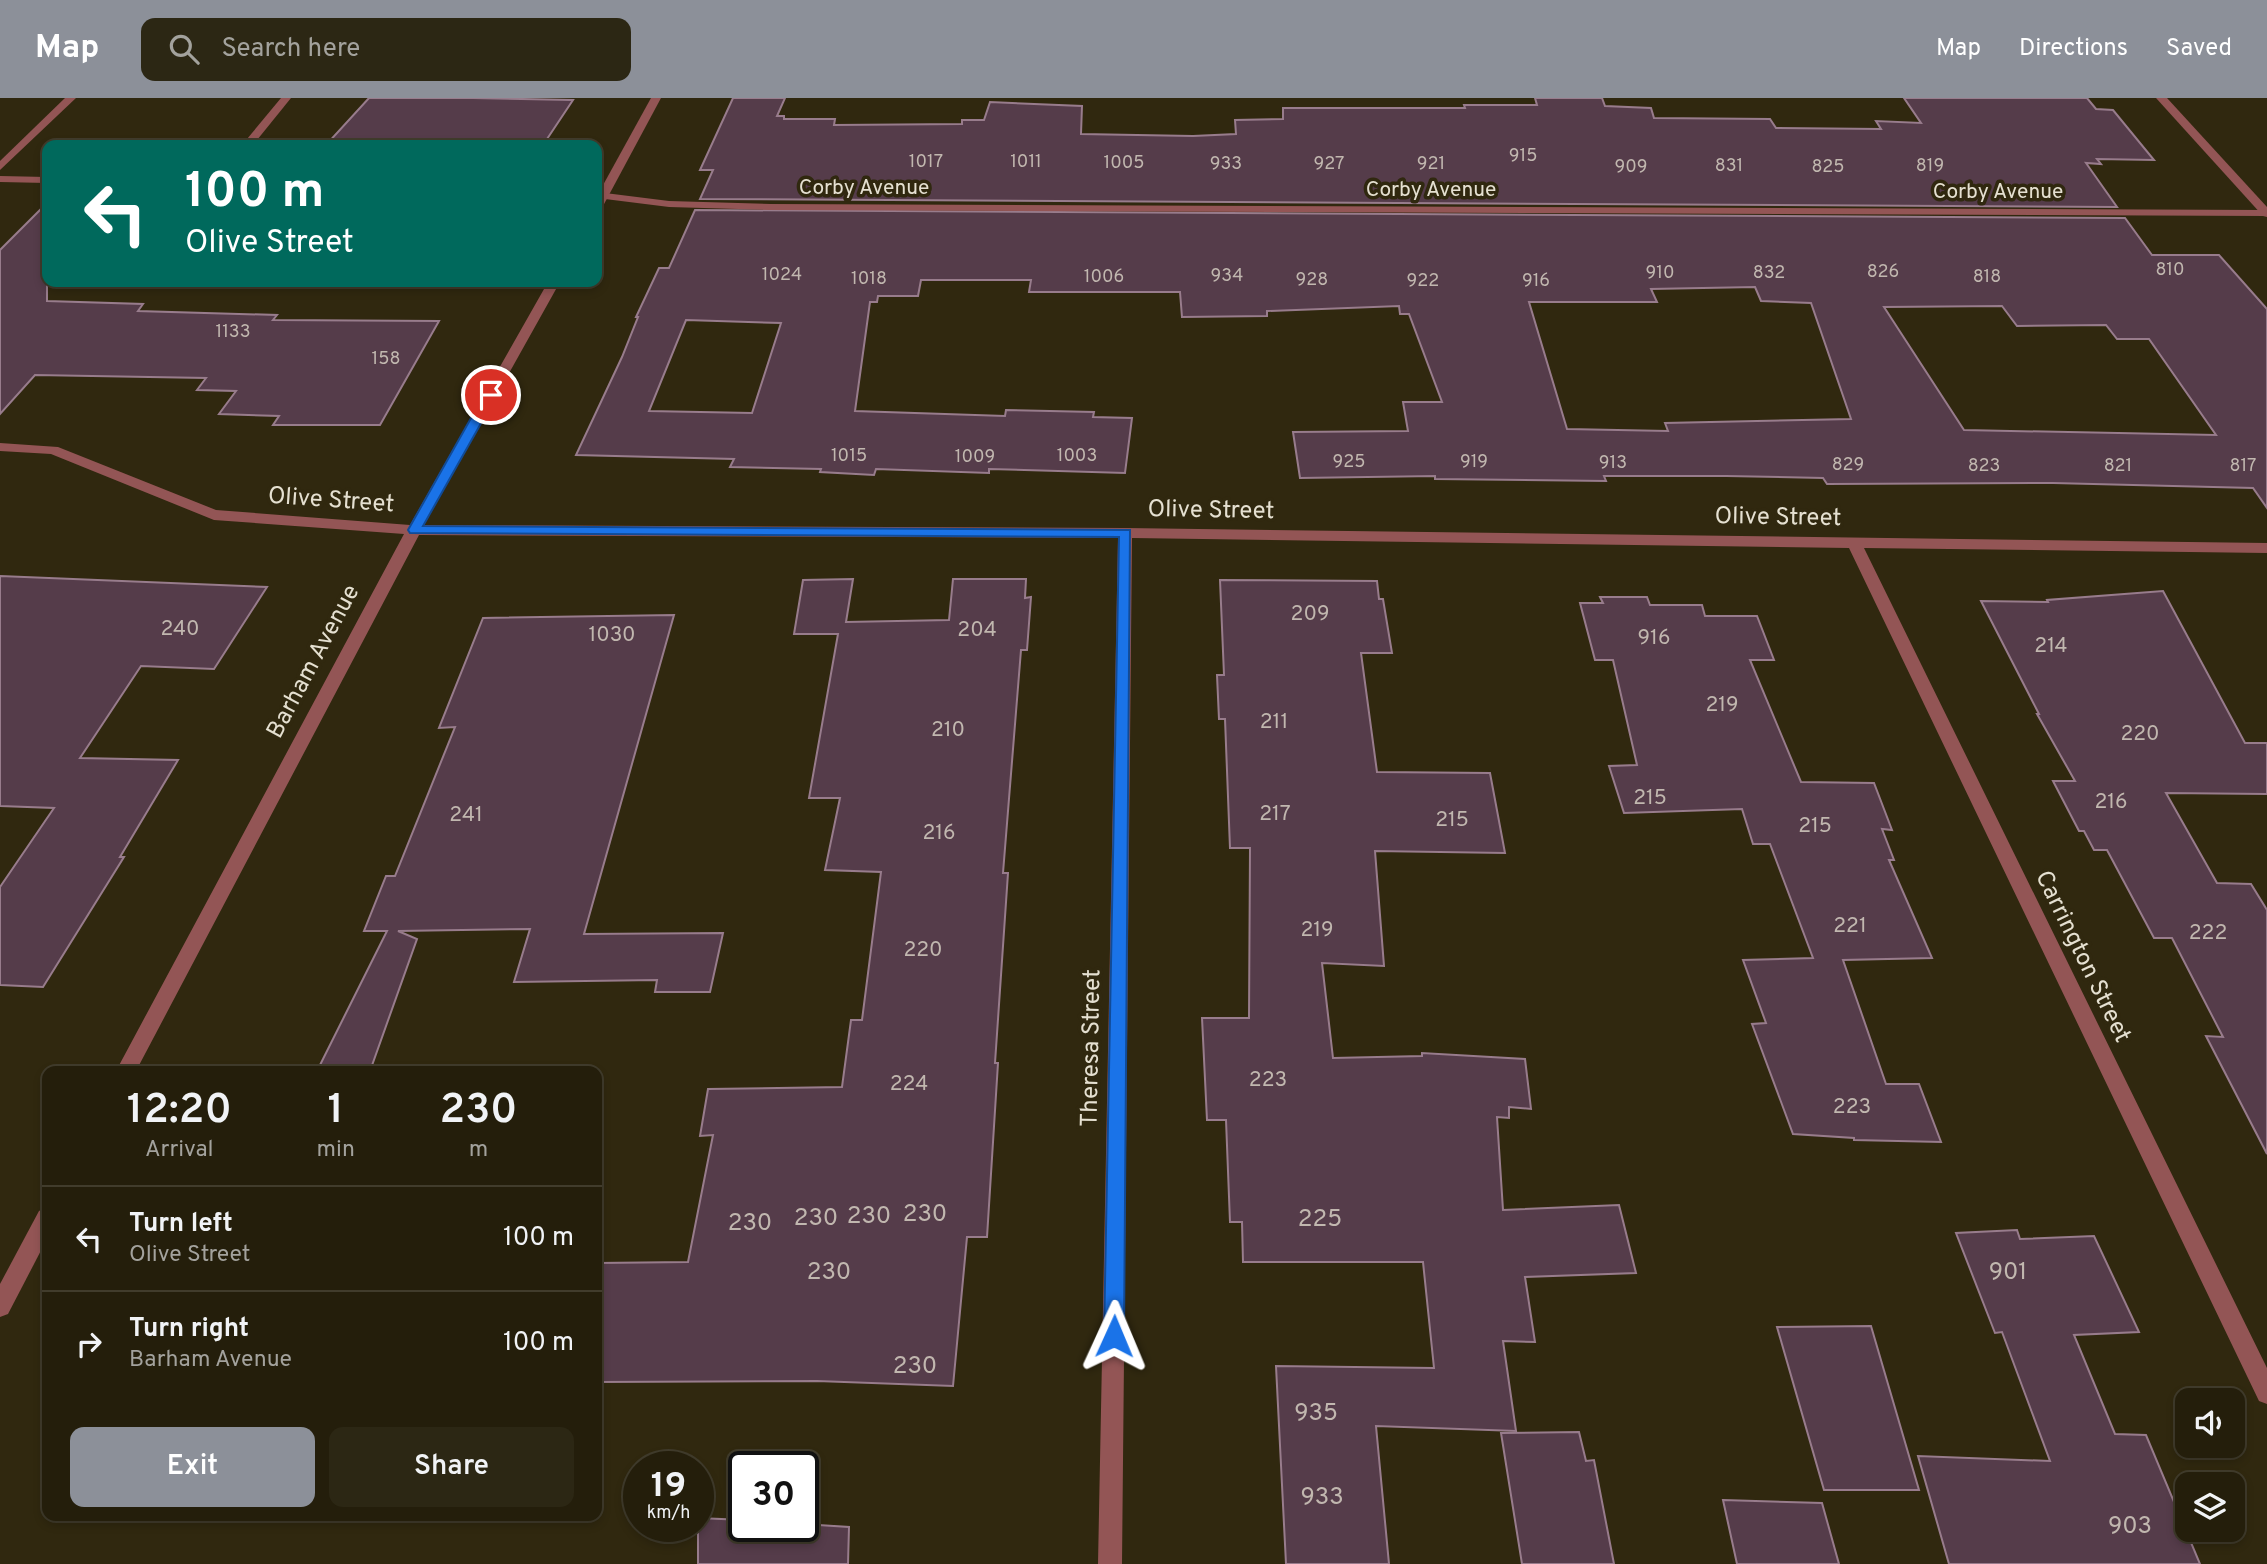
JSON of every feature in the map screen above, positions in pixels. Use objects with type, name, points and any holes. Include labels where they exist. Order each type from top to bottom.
[{"type":"street","points":[[0,167],[71,98]]},
{"type":"street","points":[[251,140],[286,98]]},
{"type":"street","points":[[602,194],[656,98]]},
{"type":"street","points":[[2161,98],[2267,214]]},
{"type":"street","points":[[0,178],[42,180]]},
{"type":"street","name":"Corby Avenue","points":[[602,199],[771,206],[2267,214]]},
{"type":"street","name":"Barham Avenue","points":[[128,1066],[414,530],[551,287]]},
{"type":"street","name":"Olive Street","points":[[0,447],[53,450],[214,515],[414,530],[1125,533],[2267,548]]},
{"type":"street","name":"Theresa Street","points":[[1110,1564],[1125,533]]},
{"type":"street","name":"Carrington Street","points":[[1853,541],[2267,1393]]},
{"type":"street","points":[[0,1306],[42,1227]]},
{"type":"building","points":[[369,98],[573,100],[546,140],[331,140]]},
{"type":"building","points":[[733,98],[785,98],[777,116],[784,116],[784,119],[835,119],[834,125],[962,124],[962,120],[984,120],[990,102],[1082,106],[1081,134],[1193,136],[1236,134],[1235,120],[1283,119],[1283,108],[1465,108],[1464,105],[1537,105],[1535,98],[1602,98],[1605,106],[1651,108],[1654,118],[1770,119],[1776,128],[1881,129],[1876,121],[1921,123],[1904,98],[2087,98],[2096,109],[2113,110],[2154,160],[2097,159],[2101,164],[2086,163],[2117,207],[700,199],[713,170],[700,170]]},
{"type":"building","points":[[42,208],[42,287],[47,287],[47,301],[143,304],[138,311],[277,315],[273,320],[439,321],[380,425],[273,425],[279,416],[219,414],[236,391],[197,390],[206,378],[35,375],[0,414],[0,250]]},
{"type":"building","points":[[695,210],[2125,218],[2152,255],[2219,255],[2267,309],[2267,508],[2253,488],[2053,483],[1827,484],[1823,478],[1726,476],[1604,476],[1606,481],[1435,479],[1435,476],[1300,478],[1293,432],[1408,431],[1403,402],[1442,402],[1409,314],[1400,314],[1399,306],[1267,311],[1267,316],[1182,317],[1180,292],[1029,292],[1031,280],[921,280],[918,296],[878,296],[877,302],[870,302],[855,411],[1005,416],[1006,410],[1094,412],[1093,417],[1132,418],[1125,473],[989,469],[989,473],[876,469],[874,475],[820,472],[821,469],[730,467],[734,459],[576,455],[622,357],[636,317],[659,268],[669,268]],"holes":[[[1755,287],[1761,301],[1811,303],[1851,419],[1665,423],[1668,431],[1567,429],[1529,302],[1657,302],[1651,289]],[[2002,306],[2017,326],[2106,325],[2117,339],[2149,339],[2216,435],[1964,430],[1884,307]],[[686,320],[781,323],[752,413],[649,411]]]},
{"type":"building","points":[[0,576],[267,587],[214,669],[141,666],[80,758],[178,760],[120,857],[124,857],[43,987],[0,985],[0,887],[54,808],[0,806]]},
{"type":"building","points":[[853,579],[846,622],[949,620],[953,579],[1026,579],[1025,598],[1031,597],[1027,650],[1021,650],[1003,873],[1008,873],[987,1237],[967,1237],[953,1386],[817,1381],[602,1382],[602,1263],[688,1262],[713,1135],[700,1136],[708,1089],[842,1087],[851,1020],[862,1020],[881,872],[825,870],[840,798],[809,798],[838,634],[794,634],[803,580]]},
{"type":"building","points":[[1220,580],[1377,581],[1379,599],[1383,599],[1392,653],[1361,653],[1377,772],[1490,773],[1505,853],[1375,851],[1384,966],[1322,963],[1333,1058],[1422,1056],[1422,1053],[1525,1059],[1531,1109],[1509,1107],[1509,1118],[1497,1117],[1503,1210],[1619,1205],[1636,1273],[1525,1277],[1535,1342],[1503,1341],[1516,1431],[1376,1426],[1389,1564],[1286,1564],[1276,1366],[1434,1368],[1423,1262],[1243,1262],[1242,1222],[1230,1222],[1226,1120],[1207,1120],[1202,1018],[1249,1018],[1250,848],[1230,848],[1225,719],[1219,719],[1217,675],[1224,675]]},
{"type":"building","points":[[2163,591],[2245,743],[2267,743],[2267,794],[2166,793],[2217,883],[2251,884],[2267,910],[2267,1154],[2206,1036],[2223,1037],[2172,938],[2154,938],[2107,850],[2094,850],[2084,831],[2079,831],[2053,781],[2075,781],[2037,714],[1981,601],[2048,602],[2047,600]]},
{"type":"building","points":[[1600,597],[1647,597],[1650,605],[1702,605],[1705,616],[1757,616],[1774,660],[1750,660],[1801,782],[1874,783],[1892,830],[1882,829],[1894,860],[1889,860],[1932,958],[1843,960],[1886,1084],[1919,1084],[1941,1142],[1854,1140],[1793,1134],[1752,1024],[1766,1023],[1743,960],[1813,958],[1770,844],[1753,844],[1742,809],[1624,813],[1609,766],[1637,765],[1613,660],[1595,660],[1580,603],[1603,603]]},
{"type":"building","points":[[674,615],[584,934],[723,933],[710,992],[655,992],[657,980],[514,982],[530,929],[398,931],[417,939],[372,1066],[320,1066],[387,931],[364,931],[386,876],[395,876],[455,727],[439,728],[483,618]]},
{"type":"building","points":[[2017,1230],[2020,1239],[2094,1236],[2139,1332],[2074,1335],[2115,1434],[2146,1435],[2175,1504],[2175,1542],[2191,1542],[2200,1564],[1949,1564],[1918,1456],[2050,1461],[2002,1332],[1995,1333],[1956,1233]]},
{"type":"building","points":[[1871,1326],[1919,1490],[1824,1490],[1777,1327]]},
{"type":"building","points":[[1579,1432],[1586,1461],[1594,1460],[1614,1564],[1522,1564],[1501,1433]]},
{"type":"building","points":[[1723,1500],[1822,1503],[1839,1564],[1737,1564]]},
{"type":"building","points":[[714,1519],[728,1519],[728,1542],[819,1542],[819,1525],[849,1527],[848,1564],[698,1564],[698,1542],[714,1542]]},
{"type":"route","points":[[491,395],[414,530],[1125,533],[1114,1336]]}]
